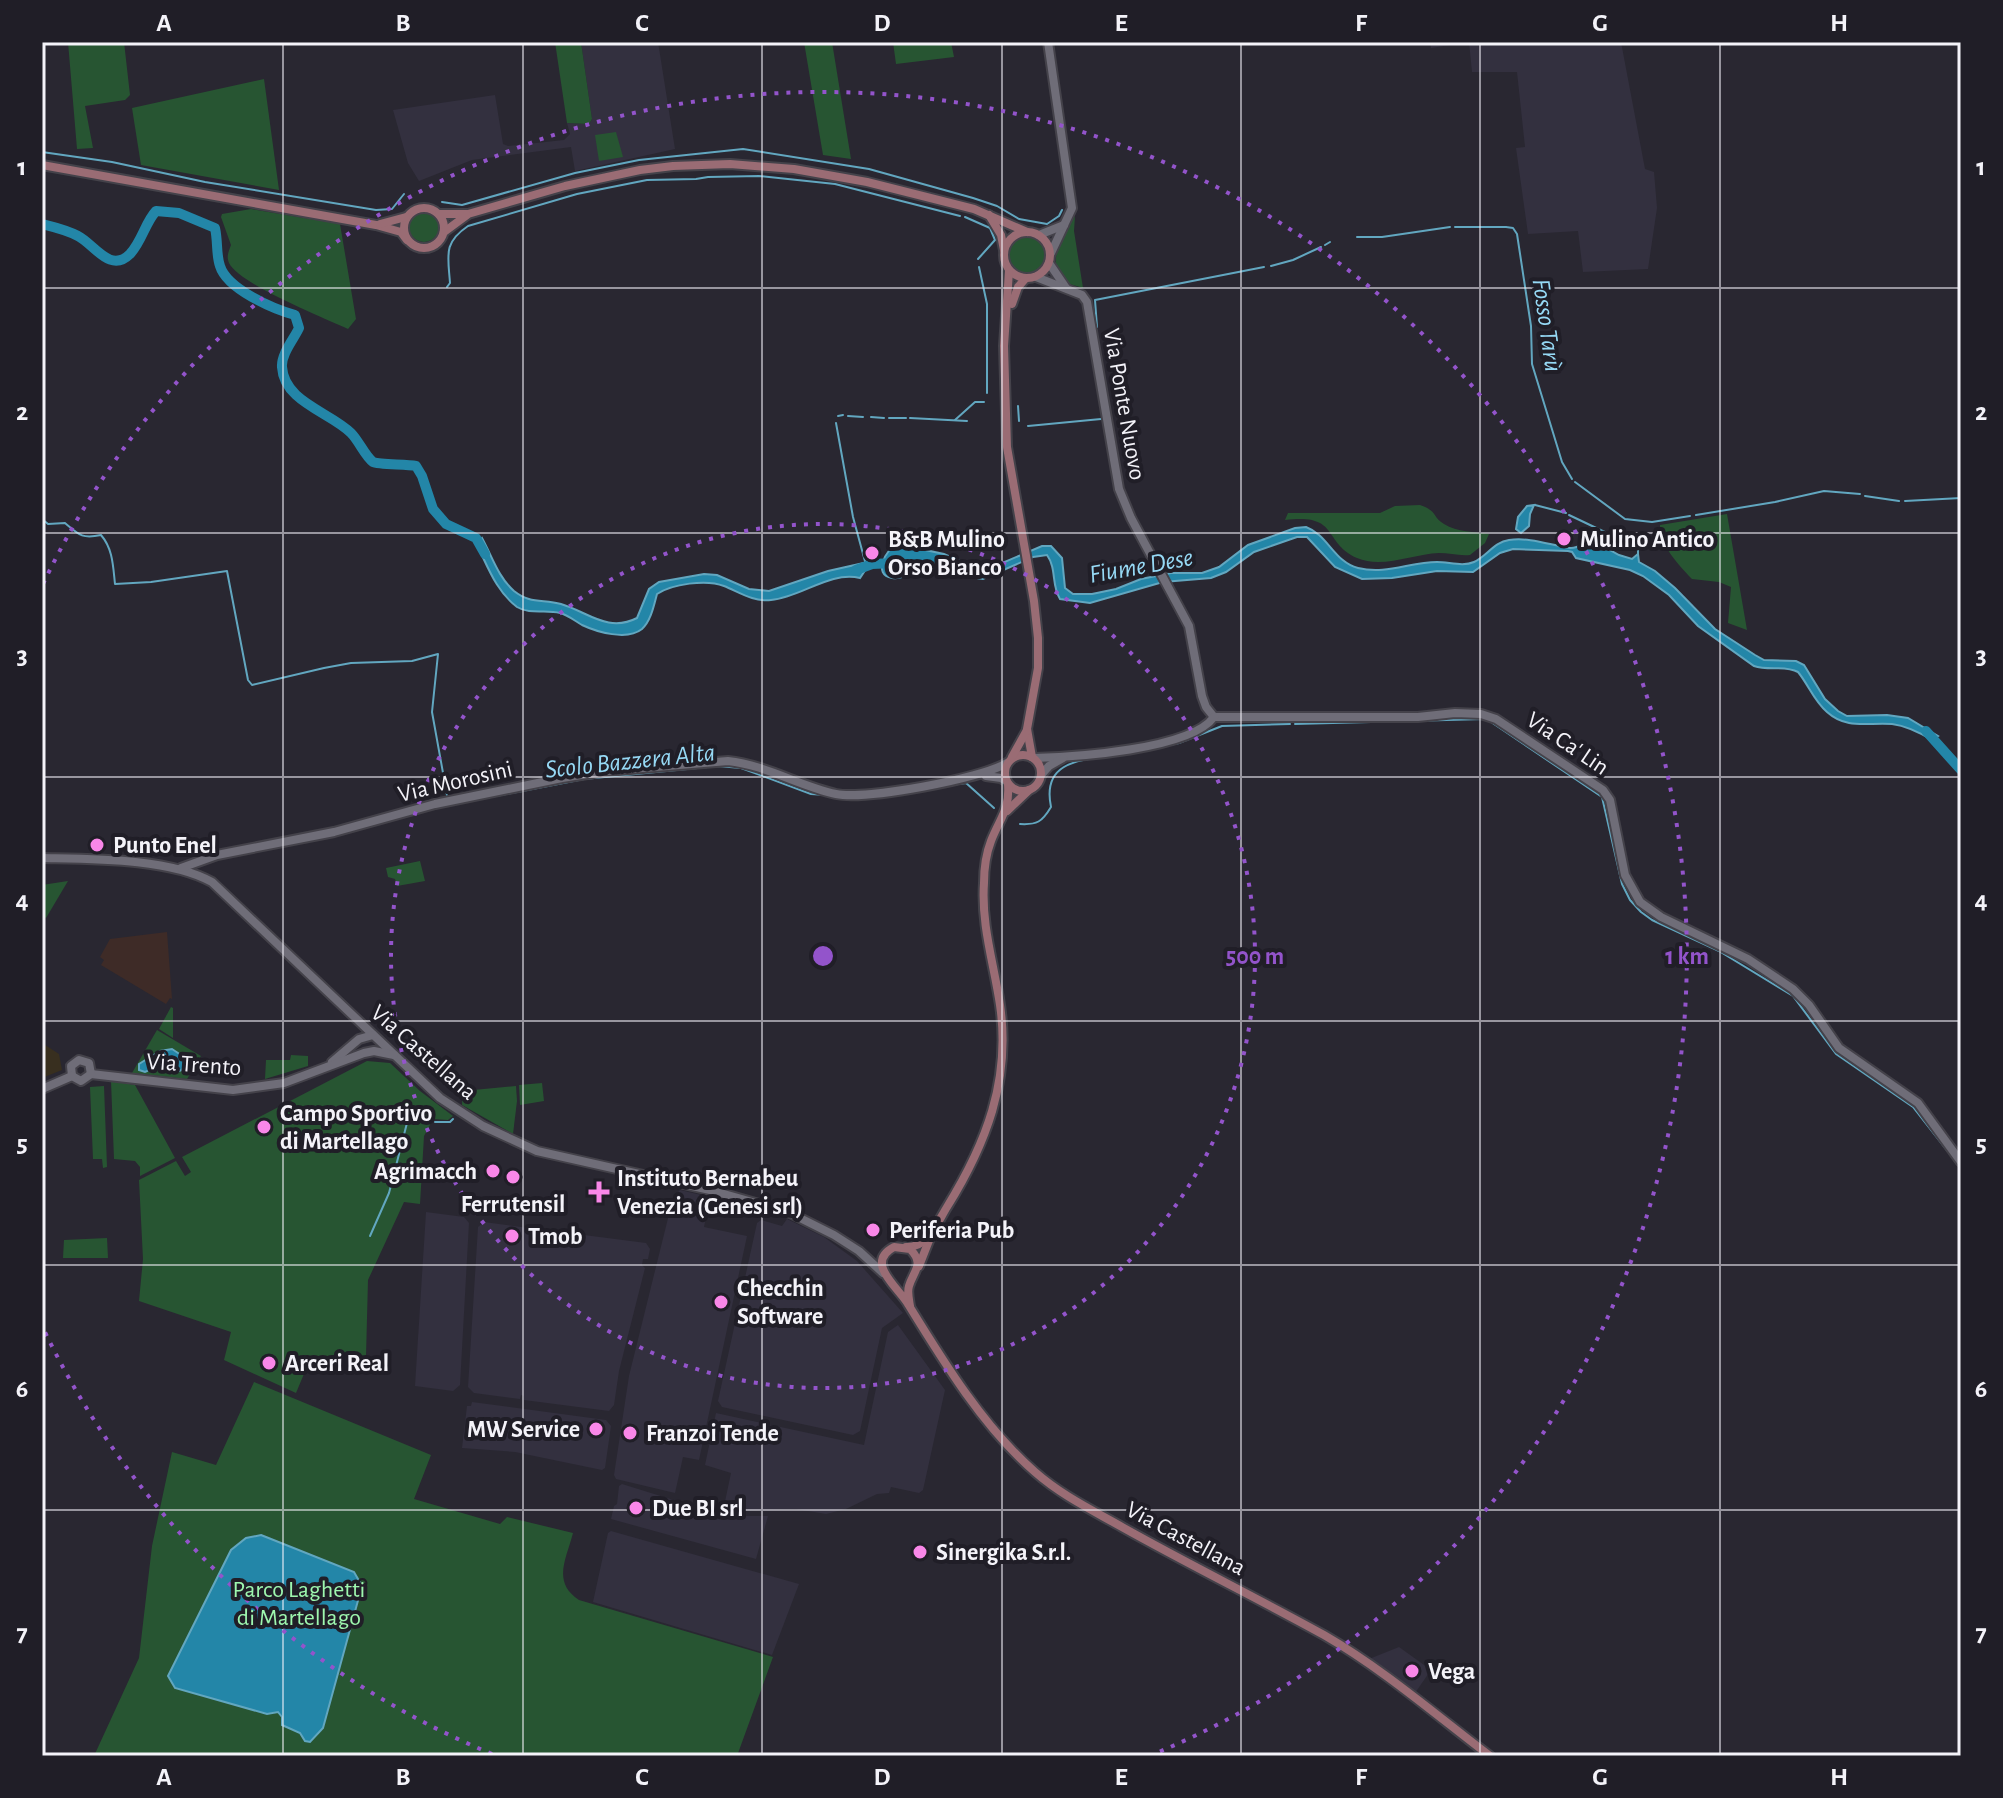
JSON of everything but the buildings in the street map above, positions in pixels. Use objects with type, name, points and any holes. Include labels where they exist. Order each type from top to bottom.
[{"type":"main road","points":[[376,225],[406,217],[422,208],[439,214],[468,214],[605,177],[673,166],[730,164],[831,174],[988,214],[1045,239],[1051,253],[1049,263],[1036,277],[1025,279],[1009,271]]},
{"type":"main road","points":[[42,165],[376,225],[401,232],[416,247],[427,248],[438,242],[444,232],[468,214]]},
{"type":"main road","points":[[439,214],[444,232]]},
{"type":"main road","points":[[988,214],[1001,235],[1004,261],[1009,271],[1004,368],[1007,447],[1037,621],[1039,652],[1027,729],[1004,772],[1007,783],[1006,811]]},
{"type":"main road","points":[[406,217],[403,229],[407,240]]},
{"type":"main road","points":[[1004,250],[1012,237],[1027,232]]},
{"type":"main road","points":[[1007,324],[1016,291],[1025,279]]},
{"type":"main road","points":[[910,1306],[909,1288],[931,1233],[975,1160],[988,1129],[999,1086],[1003,1051],[1001,1016],[983,893],[989,846],[1006,811],[1037,785],[1041,775],[1039,764],[1033,757],[1027,729]]},
{"type":"main road","points":[[1009,761],[1019,755],[1033,757]]},
{"type":"main road","points":[[1007,783],[1017,790],[1029,790]]},
{"type":"main road","points":[[914,1278],[905,1283],[893,1282],[883,1273],[881,1262],[894,1247],[918,1246],[931,1233]]},
{"type":"main road","points":[[906,1247],[914,1253],[919,1267]]},
{"type":"main road","name":"Via Castellana","points":[[893,1282],[998,1435],[1046,1481],[1134,1534],[1335,1642],[1490,1756]]},
{"type":"street","points":[[1048,42],[1072,208],[1051,253]]},
{"type":"street","points":[[1039,235],[1065,225]]},
{"type":"street","name":"Via Ponte Nuovo","points":[[1049,263],[1069,292]]},
{"type":"street","name":"Via Ponte Nuovo","points":[[1036,277],[1082,295],[1087,302],[1119,489],[1131,518],[1189,626],[1202,696],[1208,712],[1214,717]]},
{"type":"street","name":"Via Ca' Lin","points":[[1214,717],[1418,717],[1455,713],[1481,714],[1496,719],[1603,790],[1610,800],[1625,875],[1640,902],[1661,917],[1748,959],[1793,989],[1809,1005],[1839,1048],[1918,1103],[1961,1162]]},
{"type":"street","points":[[1033,757],[1063,758],[1176,739],[1207,726],[1214,717]]},
{"type":"street","points":[[1041,775],[1063,758]]},
{"type":"street","name":"Via Morosini","points":[[180,868],[217,855],[334,832],[452,800],[606,771],[728,761],[746,763],[820,790],[854,796],[978,775],[992,775],[1007,783]]},
{"type":"street","name":"Via Morosini","points":[[978,775],[1009,761]]},
{"type":"street","name":"Via Castellana","points":[[42,858],[180,868],[212,882],[440,1098],[508,1140],[555,1156],[710,1190],[790,1213],[821,1227],[859,1251],[883,1273]]},
{"type":"street","points":[[352,1014],[356,1032],[353,1044]]},
{"type":"street","points":[[329,1065],[363,1037],[373,1035]]},
{"type":"street","points":[[364,1053],[373,1035]]},
{"type":"street","points":[[364,1053],[374,1051],[395,1055]]},
{"type":"street","name":"Via Trento","points":[[91,1074],[233,1090],[284,1083],[364,1053]]},
{"type":"street","points":[[79,1060],[89,1063],[91,1074],[81,1081],[72,1076],[71,1066],[79,1060]]},
{"type":"street","points":[[42,1089],[72,1076]]},
{"type":"street","points":[[1961,1162],[1961,1169]]},
{"type":"street","name":"Via Castellana","points":[[859,1251],[871,1255],[886,1253]]},
{"type":"shaded area","points":[[581,42],[658,42],[675,149],[575,171],[571,147],[472,160],[419,181],[408,163],[393,110],[495,95],[503,144],[564,140],[570,134],[567,123],[589,124],[592,119]]},
{"type":"shaded area","points":[[1430,42],[1469,42],[1431,48]]},
{"type":"shaded area","points":[[1469,42],[1621,42],[1645,169],[1654,172],[1657,208],[1648,269],[1583,272],[1578,231],[1528,234],[1516,148],[1525,147],[1517,72],[1472,72]]},
{"type":"shaded area","points":[[167,932],[172,999],[166,1004],[101,965],[104,960],[100,957],[110,939]]},
{"type":"shaded area","points":[[42,1043],[59,1054],[62,1070],[42,1078]]},
{"type":"shaded area","points":[[680,1190],[710,1197],[704,1227],[747,1236],[699,1460],[683,1457],[675,1493],[616,1479],[614,1475],[629,1376],[673,1198]]},
{"type":"shaded area","points":[[426,1212],[464,1217],[469,1223],[460,1385],[453,1391],[415,1386]]},
{"type":"shaded area","points":[[787,1219],[824,1237],[857,1261],[903,1313],[882,1328],[860,1431],[853,1435],[722,1407],[718,1401],[757,1223],[761,1220],[782,1226]]},
{"type":"shaded area","points":[[484,1222],[543,1230],[545,1234],[553,1231],[646,1243],[650,1249],[648,1259],[643,1259],[645,1268],[619,1371],[614,1405],[609,1411],[524,1400],[521,1395],[520,1399],[474,1393],[468,1387],[478,1227]]},
{"type":"shaded area","points":[[898,1325],[945,1390],[923,1490],[919,1493],[891,1487],[889,1493],[877,1494],[846,1509],[826,1514],[796,1509],[723,1511],[731,1473],[705,1465],[716,1413],[864,1445],[888,1332]]},
{"type":"shaded area","points":[[472,1402],[606,1420],[611,1426],[605,1468],[602,1470],[515,1452],[462,1448],[467,1406],[471,1406]]},
{"type":"shaded area","points":[[622,1484],[725,1516],[768,1516],[756,1559],[611,1519]]},
{"type":"shaded area","points":[[611,1531],[799,1584],[772,1655],[593,1602],[608,1533]]},
{"type":"shaded area","points":[[1399,1647],[1431,1670],[1415,1693],[1369,1659]]},
{"type":"green space","points":[[68,42],[124,42],[130,95],[125,100],[85,106],[93,148],[77,149]]},
{"type":"green space","points":[[555,42],[581,42],[592,119],[589,124],[567,123]]},
{"type":"green space","points":[[804,42],[832,42],[851,159],[823,155]]},
{"type":"green space","points":[[893,42],[951,42],[954,57],[896,64]]},
{"type":"green space","points":[[264,79],[279,190],[141,165],[132,108]]},
{"type":"green space","points":[[616,132],[623,157],[599,161],[595,135]]},
{"type":"green space","points":[[251,209],[340,224],[356,319],[348,329],[248,281],[229,263],[231,245],[222,214]]},
{"type":"green space","points":[[424,212],[430,213],[438,221],[438,233],[430,241],[424,242],[418,241],[410,233],[409,227],[410,221],[418,213]]},
{"type":"green space","points":[[1075,216],[1074,231],[1083,288],[1066,283],[1055,269],[1057,246]]},
{"type":"green space","points":[[1028,233],[1043,240],[1050,255],[1043,270],[1028,277],[1013,270],[1006,255],[1013,240]]},
{"type":"green space","points":[[1420,505],[1449,527],[1489,534],[1485,543],[1470,555],[1439,553],[1387,562],[1367,561],[1346,551],[1323,525],[1315,521],[1285,520],[1288,513],[1380,513],[1395,506]]},
{"type":"green space","points":[[1727,514],[1747,630],[1728,623],[1731,587],[1719,582],[1692,579],[1671,554],[1661,533],[1660,525]]},
{"type":"green space","points":[[420,861],[425,881],[397,886],[395,879],[388,877],[386,868]]},
{"type":"green space","points":[[68,881],[46,918],[42,915],[42,885]]},
{"type":"green space","points":[[173,1008],[173,1038],[159,1029]]},
{"type":"green space","points":[[157,1030],[201,1056],[187,1079],[132,1073]]},
{"type":"green space","points":[[291,1055],[308,1056],[308,1066],[265,1079],[266,1060],[290,1060]]},
{"type":"green space","points":[[367,1061],[390,1063],[453,1116],[448,1120],[433,1119],[424,1136],[420,1204],[404,1202],[368,1280],[366,1356],[337,1354],[336,1361],[311,1357],[296,1393],[224,1360],[231,1332],[139,1301],[143,1259],[139,1180],[176,1161],[185,1176],[191,1172],[182,1157]]},
{"type":"green space","points":[[111,1081],[135,1085],[175,1158],[140,1176],[140,1167],[135,1161],[114,1159]]},
{"type":"green space","points":[[542,1083],[544,1101],[520,1105],[519,1085]]},
{"type":"green space","points":[[104,1086],[107,1167],[103,1168],[102,1159],[93,1159],[90,1087]]},
{"type":"green space","points":[[516,1086],[513,1134],[462,1105],[463,1091]]},
{"type":"green space","points":[[107,1238],[108,1258],[63,1258],[64,1240]]},
{"type":"green space","name":"Parco Laghetti di Martellago","points":[[254,1382],[431,1455],[414,1499],[500,1524],[507,1517],[573,1533],[563,1578],[579,1600],[773,1657],[737,1756],[94,1756],[139,1658],[152,1546],[172,1452],[216,1465]]},
{"type":"water","points":[[1534,505],[1529,526],[1521,533],[1516,529],[1518,517],[1527,506]]},
{"type":"water","points":[[1306,527],[1350,565],[1368,570],[1427,563],[1470,563],[1499,543],[1517,539],[1573,548],[1592,540],[1632,559],[1638,554],[1639,562],[1675,588],[1715,629],[1764,660],[1796,661],[1804,665],[1825,699],[1838,711],[1847,716],[1908,718],[1938,736],[1932,740],[1897,725],[1858,724],[1835,718],[1818,703],[1798,672],[1754,666],[1698,626],[1669,595],[1643,576],[1630,570],[1576,558],[1568,551],[1513,549],[1500,553],[1473,572],[1437,571],[1362,579],[1335,567],[1307,537],[1297,537],[1254,552],[1226,572],[1211,578],[1163,582],[1090,603],[1060,599],[1047,555],[1033,557],[983,579],[933,564],[903,577],[892,578],[886,576],[882,567],[885,556],[897,544],[944,554],[980,570],[1042,546],[1051,546],[1062,558],[1065,588],[1073,594],[1092,594],[1171,573],[1202,573],[1219,567],[1248,545]]},
{"type":"water","points":[[482,538],[504,579],[520,595],[531,600],[561,604],[598,620],[617,623],[637,618],[649,589],[659,582],[704,574],[717,575],[749,589],[769,591],[828,571],[868,562],[868,566],[860,578],[837,578],[771,600],[752,598],[717,584],[699,583],[671,588],[657,594],[650,617],[642,629],[620,635],[588,628],[560,613],[527,611],[517,607],[503,594],[489,570],[477,545]]},
{"type":"water","points":[[172,1049],[187,1059],[182,1070],[176,1072],[166,1063],[145,1072],[139,1070],[139,1064],[160,1051]]},
{"type":"water","points":[[261,1535],[354,1572],[362,1586],[323,1728],[310,1742],[305,1741],[300,1733],[282,1725],[278,1712],[267,1714],[175,1688],[168,1676],[231,1550],[246,1538]]},
{"type":"waterway","points":[[442,202],[462,205],[575,173],[639,160],[743,149],[869,169],[973,198],[997,206],[1019,219],[1047,224],[1062,210]]},
{"type":"waterway","points":[[42,152],[376,210],[392,209],[404,194]]},
{"type":"waterway","points":[[447,287],[450,283],[448,257],[451,244],[468,226],[577,194],[647,180],[759,176],[835,184],[960,216]]},
{"type":"waterway","name":"Fiume Dese","points":[[42,224],[74,234],[102,256],[116,261],[130,254],[156,211],[179,213],[215,228],[220,266],[232,283],[263,303],[295,315],[299,328],[282,362],[285,379],[291,389],[299,398],[351,433],[373,462],[416,466],[433,509],[446,524],[476,538],[485,554]]},
{"type":"waterway","points":[[965,217],[990,228],[995,240],[978,259]]},
{"type":"waterway","name":"Fosso Tarù","points":[[1357,237],[1382,237],[1450,227]]},
{"type":"waterway","name":"Fosso Tarù","points":[[1455,227],[1506,227],[1513,228],[1517,234],[1531,326],[1532,364],[1562,462],[1572,479]]},
{"type":"waterway","name":"Fosso Tarù","points":[[1325,245],[1330,242]]},
{"type":"waterway","name":"Fosso Tarù","points":[[1271,266],[1321,247]]},
{"type":"waterway","points":[[979,267],[987,304],[987,393]]},
{"type":"waterway","name":"Fosso Tarù","points":[[1097,327],[1095,300],[1264,267]]},
{"type":"waterway","name":"Fosso Tarù","points":[[1105,382],[1107,394]]},
{"type":"waterway","points":[[955,420],[975,402],[984,402]]},
{"type":"waterway","points":[[1018,406],[1019,421]]},
{"type":"waterway","name":"Fosso Tarù","points":[[838,416],[843,415]]},
{"type":"waterway","name":"Fosso Tarù","points":[[848,416],[863,417]]},
{"type":"waterway","name":"Fosso Tarù","points":[[871,417],[884,418]]},
{"type":"waterway","name":"Fosso Tarù","points":[[889,418],[906,418]]},
{"type":"waterway","name":"Fosso Tarù","points":[[910,418],[967,421]]},
{"type":"waterway","name":"Fosso Tarù","points":[[1028,426],[1101,419]]},
{"type":"waterway","name":"Fosso Tarù","points":[[836,423],[853,517],[866,565]]},
{"type":"waterway","name":"Fosso Tarù","points":[[1575,482],[1625,519],[1652,522],[1690,516]]},
{"type":"waterway","name":"Fosso Tarù","points":[[1696,515],[1824,491],[1860,494]]},
{"type":"waterway","name":"Fosso Tarù","points":[[1865,496],[1899,501]]},
{"type":"waterway","name":"Fosso Tarù","points":[[1905,501],[1961,498]]},
{"type":"waterway","points":[[1535,505],[1566,513]]},
{"type":"waterway","points":[[1569,515],[1630,544],[1638,550],[1638,555]]},
{"type":"waterway","name":"Scolo Bazzera Alta","points":[[42,519],[48,524],[65,523],[85,536],[101,535],[110,552],[115,584],[227,571],[248,680],[252,685],[351,663],[412,661],[438,654],[432,712],[447,795]]},
{"type":"waterway","name":"Fiume Dese","points":[[856,570],[872,564],[895,563]]},
{"type":"waterway","name":"Scolo Bazzera Alta","points":[[1295,724],[1485,719]]},
{"type":"waterway","name":"Scolo Bazzera Alta","points":[[1491,722],[1602,797],[1622,884],[1641,912],[1719,951],[1793,996],[1836,1054],[1913,1107],[1949,1153]]},
{"type":"waterway","name":"Scolo Bazzera Alta","points":[[1133,753],[1179,743],[1222,726],[1290,724]]},
{"type":"waterway","name":"Fiume Dese","points":[[1926,731],[1961,770]]},
{"type":"waterway","name":"Scolo Bazzera Alta","points":[[1020,824],[1038,822],[1048,812],[1052,779],[1059,771],[1079,761],[1118,755]]},
{"type":"waterway","name":"Scolo Bazzera Alta","points":[[449,805],[584,779],[718,766],[741,768],[811,794],[826,795]]},
{"type":"waterway","name":"Scolo Bazzera Alta","points":[[943,786],[966,783],[994,808]]},
{"type":"waterway","points":[[370,1236],[389,1193],[407,1123],[415,1119]]},
{"type":"waterway","points":[[435,1122],[450,1122],[453,1119]]},
{"type":"place","name":"Mulino Antico","points":[[1564,539]]},
{"type":"place","name":"B&B Mulino Orso Bianco","points":[[872,553]]},
{"type":"place","name":"Punto Enel","points":[[97,845]]},
{"type":"place","name":"Campo Sportivo di Martellago","points":[[264,1127]]},
{"type":"place","name":"Agrimacch","points":[[493,1171]]},
{"type":"place","name":"Ferrutensil","points":[[513,1177]]},
{"type":"place","name":"Instituto Bernabeu Venezia (Genesi srl)","points":[[599,1192]]},
{"type":"place","name":"Periferia Pub","points":[[873,1230]]},
{"type":"place","name":"Tmob","points":[[512,1236]]},
{"type":"place","name":"Checchin Software","points":[[721,1302]]},
{"type":"place","name":"Arceri Real","points":[[269,1363]]},
{"type":"place","name":"MW Service","points":[[596,1429]]},
{"type":"place","name":"Franzoi Tende","points":[[630,1433]]},
{"type":"place","name":"Due BI srl","points":[[636,1508]]},
{"type":"place","name":"Sinergika S.r.l.","points":[[920,1552]]},
{"type":"place","name":"Vega","points":[[1412,1671]]}]
